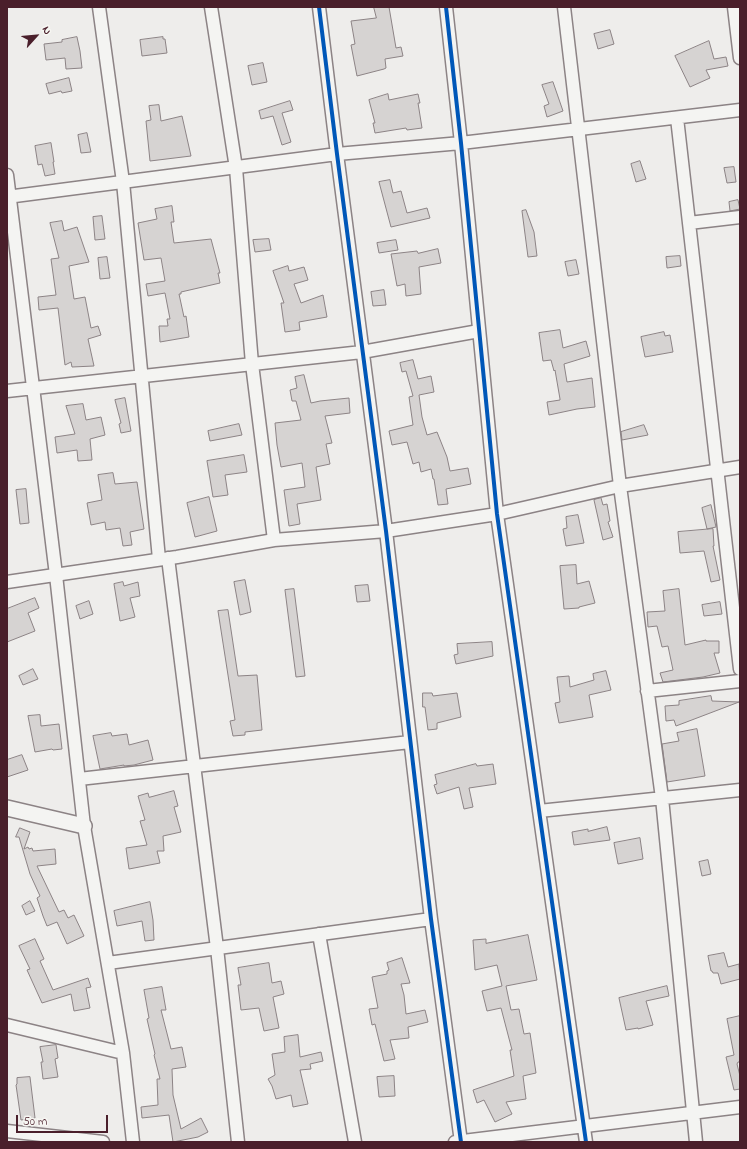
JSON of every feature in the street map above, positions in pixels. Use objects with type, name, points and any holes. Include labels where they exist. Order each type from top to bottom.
[{"type":"street","points":[[100,7],[123,182],[141,376],[164,559],[194,766],[217,948],[238,1142]]},
{"type":"street","points":[[211,7],[236,168],[252,364],[274,540]]},
{"type":"street","points":[[319,7],[386,531],[431,919],[459,1142],[740,1107]]},
{"type":"street","points":[[446,7],[461,143],[497,514],[586,1142]]},
{"type":"street","points":[[564,7],[620,486],[662,798],[696,1142]]},
{"type":"street","points":[[734,7],[740,58]]},
{"type":"street","points":[[8,196],[337,154],[461,143],[740,110]]},
{"type":"street","points":[[677,118],[717,471],[734,572],[740,669]]},
{"type":"street","points":[[7,175],[8,196],[56,576],[84,826],[123,1053],[133,1142]]},
{"type":"street","points":[[689,223],[740,217]]},
{"type":"street","points":[[7,391],[362,352],[479,331]]},
{"type":"street","points":[[7,582],[56,576],[274,540],[386,531],[497,514],[620,486],[740,467]]},
{"type":"street","points":[[647,691],[740,681]]},
{"type":"street","points":[[79,779],[410,742]]},
{"type":"street","points":[[539,811],[740,790]]},
{"type":"street","points":[[7,808],[84,826]]},
{"type":"street","points":[[108,963],[431,919]]},
{"type":"street","points":[[319,934],[355,1142]]},
{"type":"street","points":[[7,1025],[123,1053]]},
{"type":"street","points":[[7,1131],[103,1142]]},
{"type":"building","points":[[374,7],[389,7],[396,48],[401,47],[403,56],[385,59],[386,68],[357,76],[351,45],[355,44],[351,21],[376,18]]},
{"type":"building","points":[[610,30],[614,44],[598,49],[594,34]]},
{"type":"building","points":[[77,37],[82,68],[66,69],[65,58],[46,60],[44,44],[62,42],[62,40]]},
{"type":"building","points":[[163,37],[163,39],[165,39],[167,53],[142,56],[140,40]]},
{"type":"building","points":[[709,41],[714,59],[726,57],[728,66],[706,70],[710,78],[690,87],[675,56]]},
{"type":"building","points":[[263,63],[267,82],[252,85],[248,66]]},
{"type":"building","points":[[69,78],[72,91],[62,93],[61,91],[49,94],[46,84]]},
{"type":"building","points":[[553,82],[563,111],[547,117],[544,106],[549,104],[542,85]]},
{"type":"building","points":[[388,94],[389,100],[418,94],[422,128],[407,130],[406,128],[375,133],[373,123],[375,123],[369,100]]},
{"type":"building","points":[[290,101],[293,110],[282,113],[291,142],[282,145],[273,116],[261,119],[259,111]]},
{"type":"building","points":[[159,105],[161,121],[182,116],[191,156],[150,161],[146,121],[151,120],[149,106]]},
{"type":"building","points":[[87,133],[91,152],[81,153],[78,135]]},
{"type":"building","points":[[51,143],[55,174],[45,176],[42,164],[38,165],[35,146]]},
{"type":"building","points":[[640,161],[646,179],[636,182],[631,164]]},
{"type":"building","points":[[734,167],[736,182],[727,183],[724,168]]},
{"type":"building","points":[[390,180],[393,193],[401,191],[407,213],[427,208],[430,218],[391,227],[379,182]]},
{"type":"building","points":[[738,200],[740,209],[730,211],[729,202]]},
{"type":"building","points":[[172,206],[174,222],[171,222],[174,243],[211,239],[220,273],[218,273],[220,283],[181,292],[181,294],[179,294],[184,317],[186,316],[189,337],[160,342],[159,326],[168,326],[167,319],[170,319],[165,293],[148,296],[146,284],[165,281],[161,258],[144,260],[138,223],[157,219],[155,209]]},
{"type":"building","points":[[526,210],[534,232],[537,256],[528,257],[522,211]]},
{"type":"building","points":[[102,216],[105,239],[95,240],[93,217]]},
{"type":"building","points":[[62,221],[64,231],[77,227],[89,262],[69,266],[74,299],[85,297],[91,328],[98,326],[101,335],[88,339],[94,366],[72,367],[71,362],[65,365],[58,308],[39,310],[38,297],[56,295],[51,259],[59,258],[50,223]]},
{"type":"building","points":[[269,239],[271,250],[255,252],[253,240]]},
{"type":"building","points":[[396,240],[398,250],[379,253],[377,243]]},
{"type":"building","points":[[438,249],[441,263],[419,267],[421,294],[406,296],[405,284],[397,286],[391,254],[417,251],[418,253]]},
{"type":"building","points":[[680,256],[681,266],[667,268],[666,257]]},
{"type":"building","points":[[107,257],[110,278],[100,279],[98,258]]},
{"type":"building","points":[[576,260],[579,274],[568,276],[565,262]]},
{"type":"building","points":[[288,266],[289,271],[304,267],[308,280],[294,284],[301,303],[323,295],[327,317],[299,322],[300,330],[285,332],[281,303],[284,303],[273,271]]},
{"type":"building","points":[[384,290],[386,305],[373,306],[371,292]]},
{"type":"building","points":[[560,330],[563,348],[586,341],[590,356],[564,364],[567,382],[592,378],[595,407],[549,415],[547,402],[560,399],[555,370],[554,371],[551,360],[543,361],[539,333]]},
{"type":"building","points":[[664,332],[665,336],[670,335],[673,352],[645,357],[641,337]]},
{"type":"building","points":[[413,360],[418,379],[431,376],[434,392],[419,395],[422,417],[427,435],[437,432],[447,457],[450,471],[468,468],[471,484],[446,489],[448,504],[438,505],[431,469],[421,472],[419,462],[413,464],[407,442],[392,445],[389,431],[413,425],[409,397],[413,396],[406,371],[402,372],[400,363]]},
{"type":"building","points":[[304,375],[311,403],[349,398],[350,413],[325,416],[332,443],[326,444],[330,464],[316,467],[321,500],[297,504],[300,524],[289,526],[284,490],[305,487],[302,463],[281,467],[275,423],[301,420],[296,401],[292,401],[290,390],[297,388],[295,377]]},
{"type":"building","points":[[125,398],[131,431],[121,433],[119,424],[121,423],[115,400]]},
{"type":"building","points":[[83,404],[86,420],[101,417],[105,435],[90,439],[92,460],[78,461],[77,450],[57,453],[55,437],[75,434],[66,406]]},
{"type":"building","points":[[239,424],[242,435],[210,441],[208,431]]},
{"type":"building","points":[[644,425],[648,435],[622,440],[621,432]]},
{"type":"building","points":[[244,455],[247,472],[225,475],[228,495],[213,497],[207,461]]},
{"type":"building","points":[[113,473],[115,484],[137,482],[144,529],[130,532],[132,545],[123,546],[120,528],[106,530],[105,522],[91,525],[87,503],[102,500],[98,475]]},
{"type":"building","points":[[26,489],[29,523],[20,524],[16,490]]},
{"type":"building","points":[[209,497],[217,531],[195,537],[187,503]]},
{"type":"building","points":[[601,498],[603,505],[607,504],[610,521],[608,522],[613,537],[603,540],[594,500]]},
{"type":"building","points":[[711,505],[716,527],[707,529],[702,508]]},
{"type":"building","points":[[578,515],[584,543],[566,546],[563,529],[567,528],[566,517]]},
{"type":"building","points":[[713,529],[713,546],[720,580],[711,582],[704,551],[680,553],[678,532]]},
{"type":"building","points":[[576,565],[577,584],[589,581],[595,603],[579,608],[564,609],[560,566]]},
{"type":"building","points":[[245,580],[251,612],[240,615],[234,582]]},
{"type":"building","points":[[123,582],[124,586],[138,582],[140,596],[130,598],[135,617],[120,621],[114,584]]},
{"type":"building","points":[[368,585],[370,601],[357,602],[355,586]]},
{"type":"building","points":[[294,589],[305,676],[296,677],[285,590]]},
{"type":"building","points":[[679,589],[685,645],[706,640],[719,641],[719,653],[714,653],[720,673],[703,677],[663,682],[660,673],[673,670],[668,646],[662,647],[657,626],[648,627],[647,612],[665,611],[663,591]]},
{"type":"building","points":[[35,598],[39,608],[28,613],[35,631],[7,642],[7,609]]},
{"type":"building","points":[[89,601],[93,614],[80,619],[76,606]]},
{"type":"building","points":[[720,602],[722,614],[704,616],[702,605]]},
{"type":"building","points":[[228,610],[238,676],[257,675],[262,730],[245,732],[245,735],[233,736],[230,721],[235,720],[218,611]]},
{"type":"building","points":[[492,642],[493,656],[456,664],[454,655],[458,654],[457,644]]},
{"type":"building","points":[[33,669],[38,679],[23,685],[19,676]]},
{"type":"building","points":[[606,671],[611,690],[589,695],[593,717],[559,723],[555,703],[560,702],[557,677],[569,676],[570,687],[594,680],[593,674]]},
{"type":"building","points":[[423,693],[432,693],[433,696],[457,693],[461,717],[437,723],[437,729],[428,730],[425,707],[423,707]]},
{"type":"building","points":[[711,696],[712,701],[739,702],[676,726],[674,720],[666,721],[665,706],[679,705],[679,701]]},
{"type":"building","points":[[40,715],[41,726],[59,724],[62,749],[35,752],[28,716]]},
{"type":"building","points":[[697,729],[705,776],[667,782],[662,744],[679,741],[677,733]]},
{"type":"building","points":[[111,733],[112,736],[127,734],[129,745],[148,740],[153,760],[134,765],[100,769],[93,736]]},
{"type":"building","points":[[22,755],[28,770],[7,777],[7,760]]},
{"type":"building","points":[[476,764],[477,766],[493,764],[496,784],[469,788],[473,807],[464,809],[459,787],[437,794],[434,785],[437,784],[435,775]]},
{"type":"building","points":[[174,791],[178,806],[174,807],[181,832],[163,836],[164,851],[157,851],[160,863],[129,869],[126,848],[147,845],[140,821],[145,820],[138,796],[148,793],[149,797]]},
{"type":"building","points":[[607,827],[610,840],[574,845],[572,832],[588,829],[588,831]]},
{"type":"building","points":[[20,828],[30,832],[24,849],[28,847],[29,849],[32,848],[33,851],[55,849],[56,864],[37,866],[59,912],[64,910],[68,918],[74,915],[84,936],[67,944],[57,922],[47,926],[37,898],[40,896],[30,874],[19,837],[16,837]]},
{"type":"building","points":[[640,838],[643,859],[618,864],[614,843]]},
{"type":"building","points":[[708,860],[711,874],[702,876],[699,862]]},
{"type":"building","points":[[30,901],[35,911],[26,915],[22,906]]},
{"type":"building","points":[[150,902],[154,940],[145,941],[142,921],[117,926],[114,911]]},
{"type":"building","points":[[528,935],[537,980],[506,986],[511,1010],[519,1009],[524,1034],[530,1033],[536,1073],[523,1076],[526,1099],[506,1102],[512,1114],[495,1122],[484,1100],[477,1103],[473,1090],[514,1076],[510,1050],[512,1050],[501,1008],[487,1011],[482,991],[502,986],[497,965],[475,970],[473,940],[486,939],[486,943]]},
{"type":"building","points":[[35,939],[44,959],[40,961],[53,990],[88,978],[91,987],[86,988],[90,1008],[74,1011],[71,994],[42,1003],[27,970],[30,969],[19,946]]},
{"type":"building","points":[[724,953],[728,967],[739,964],[740,979],[721,984],[718,973],[713,973],[711,971],[708,956]]},
{"type":"building","points":[[402,958],[410,983],[401,984],[406,1014],[425,1010],[428,1022],[408,1027],[409,1038],[390,1040],[395,1059],[384,1061],[375,1024],[372,1025],[369,1009],[378,1008],[372,977],[387,974],[387,971],[389,970],[387,963]]},
{"type":"building","points":[[269,963],[272,983],[281,981],[284,994],[273,997],[279,1028],[264,1031],[259,1008],[241,1010],[238,985],[241,985],[238,968]]},
{"type":"building","points":[[667,986],[669,996],[646,1001],[653,1025],[638,1029],[626,1030],[619,998]]},
{"type":"building","points":[[162,987],[166,1010],[161,1010],[171,1049],[182,1047],[186,1067],[172,1069],[173,1095],[181,1129],[201,1118],[208,1132],[198,1137],[173,1142],[169,1115],[142,1118],[141,1107],[158,1105],[157,1079],[160,1079],[147,1019],[149,1018],[144,990]]},
{"type":"building","points":[[740,1016],[740,1062],[737,1064],[740,1076],[740,1089],[734,1090],[726,1057],[734,1055],[727,1019]]},
{"type":"building","points":[[298,1035],[300,1057],[321,1052],[323,1061],[310,1064],[311,1069],[300,1070],[308,1104],[293,1107],[291,1095],[276,1099],[268,1079],[275,1075],[272,1054],[285,1052],[284,1037]]},
{"type":"building","points":[[56,1045],[58,1058],[55,1059],[58,1077],[43,1079],[41,1062],[43,1062],[40,1047]]},
{"type":"building","points":[[394,1076],[395,1096],[379,1097],[377,1077]]},
{"type":"building","points":[[30,1077],[35,1118],[21,1120],[16,1085],[17,1078]]},
{"type":"cycle path","points":[[319,7],[386,531],[431,919],[461,1142]]},
{"type":"cycle path","points":[[446,7],[461,143],[497,514],[586,1142]]}]
